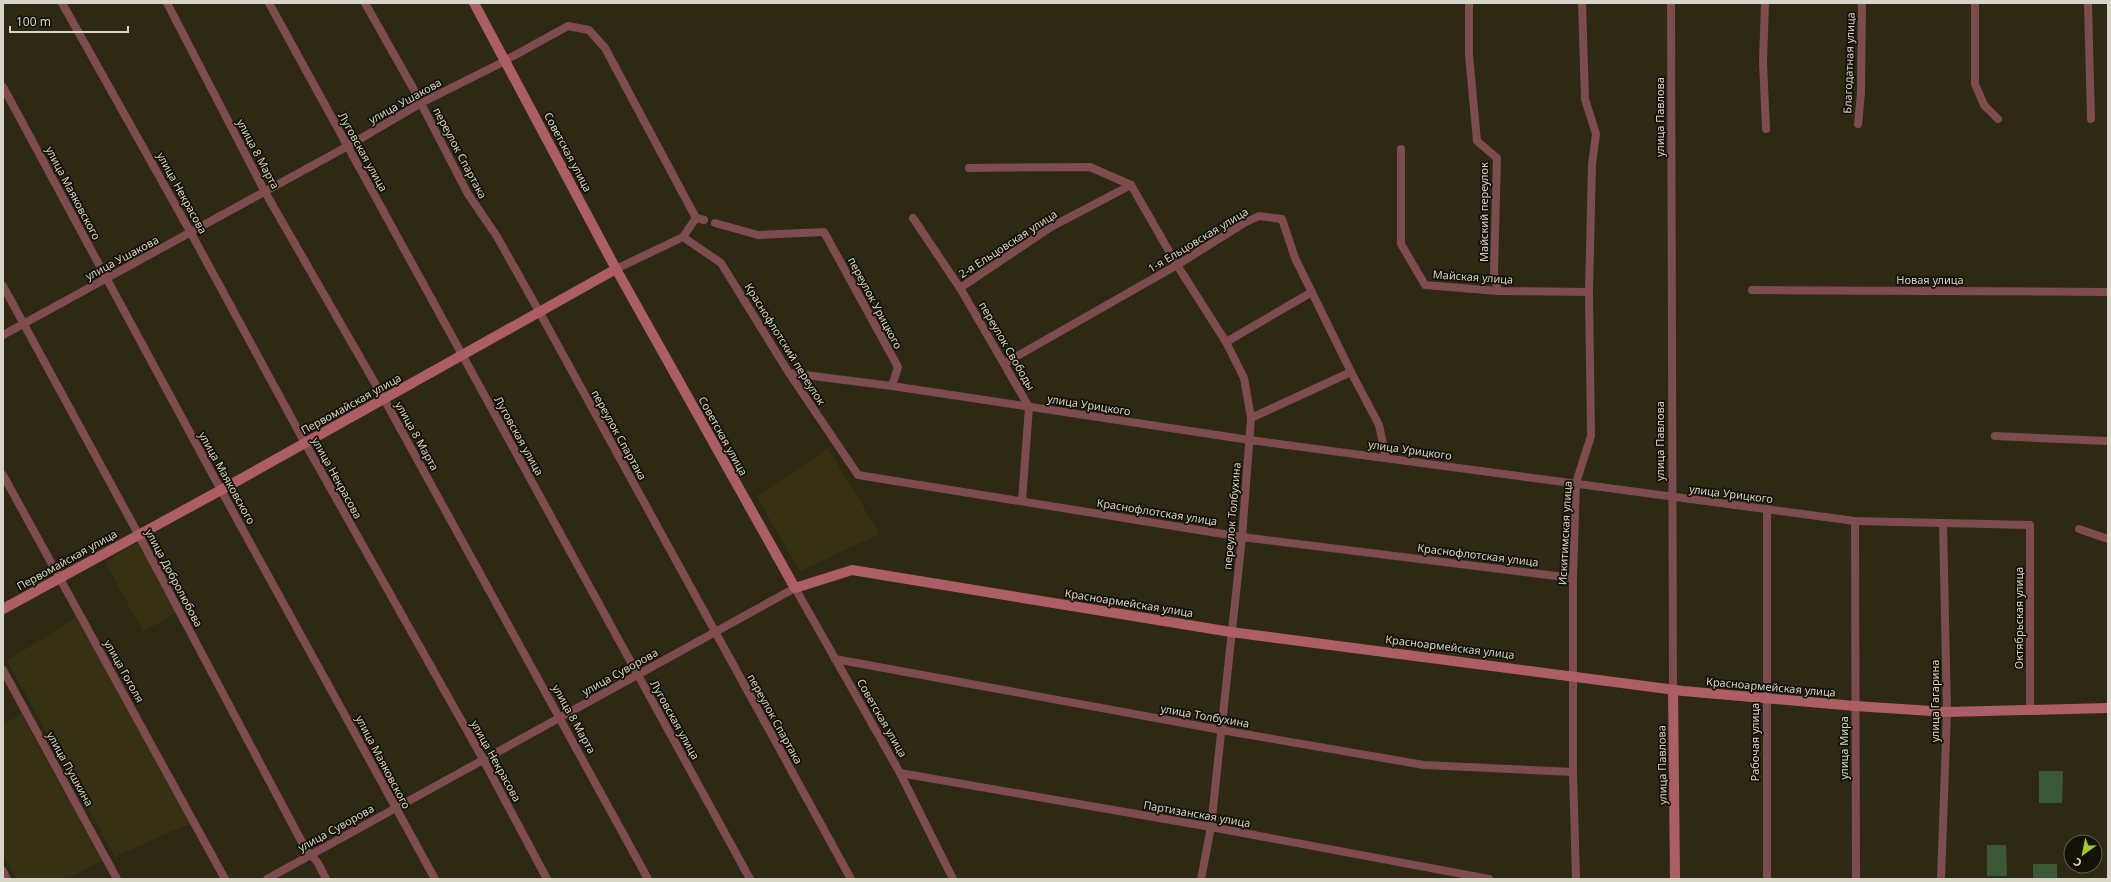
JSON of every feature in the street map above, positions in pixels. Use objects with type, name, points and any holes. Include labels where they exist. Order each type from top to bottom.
[{"type":"street","name":"улица Некрасова","points":[[62,3],[191,233],[305,443],[483,760],[547,879]]},
{"type":"street","name":"улица 8 Марта","points":[[167,3],[265,192],[384,399],[648,879]]},
{"type":"street","name":"Луговская улица","points":[[270,3],[750,879]]},
{"type":"street","name":"переулок Спартака","points":[[364,3],[421,103],[468,194],[496,236],[540,313],[851,879]]},
{"type":"street","name":"Советская улица","points":[[474,3],[616,269],[900,773],[953,879]]},
{"type":"street","name":"Майский переулок","points":[[1469,3],[1468,55],[1477,141],[1496,158],[1494,273],[1498,291]]},
{"type":"street","name":"Искитимская улица","points":[[1576,879],[1573,772],[1573,578],[1576,483],[1591,436],[1589,292],[1592,165],[1596,134],[1585,99],[1582,3]]},
{"type":"street","name":"улица Павлова","points":[[1671,3],[1672,497],[1675,879]]},
{"type":"street","points":[[1765,3],[1762,62],[1766,129]]},
{"type":"street","name":"Благодатная улица","points":[[1858,124],[1861,93],[1862,3]]},
{"type":"street","points":[[1975,3],[1976,84],[1984,105],[1998,119]]},
{"type":"street","points":[[2088,3],[2091,119]]},
{"type":"street","name":"улица Ушакова","points":[[3,335],[348,146],[421,103],[497,65],[505,59],[568,26],[589,30],[605,48],[696,218]]},
{"type":"street","name":"улица Маяковского","points":[[3,86],[221,490],[395,809],[435,879]]},
{"type":"street","name":"Майская улица","points":[[1401,149],[1401,244],[1425,285],[1498,291],[1589,292]]},
{"type":"street","points":[[969,168],[1090,167],[1131,185]]},
{"type":"street","name":"переулок Толбухина","points":[[1131,185],[1177,266],[1226,342],[1244,378],[1251,418],[1242,537],[1211,827],[1201,879]]},
{"type":"street","name":"2-я Ельцовская улица","points":[[960,288],[1051,227],[1131,185]]},
{"type":"street","name":"1-я Ельцовская улица","points":[[1005,363],[1177,266],[1244,223],[1259,216],[1282,219],[1295,258],[1379,425],[1386,458]]},
{"type":"street","points":[[683,237],[696,218],[704,220]]},
{"type":"street","name":"переулок Свободы","points":[[913,218],[960,288],[1005,363],[1029,407],[1022,502]]},
{"type":"street","name":"переулок Урицкого","points":[[715,223],[758,235],[824,232],[898,367],[892,386]]},
{"type":"street","name":"Первомайская улица","points":[[3,609],[221,490],[540,313],[616,269],[683,237]]},
{"type":"street","name":"Краснофлотский переулок","points":[[683,237],[721,263],[789,373],[858,475]]},
{"type":"street","name":"улица Добролюбова","points":[[3,286],[305,848],[326,879]]},
{"type":"street","name":"Новая улица","points":[[1752,290],[2108,292]]},
{"type":"street","points":[[1226,342],[1312,292]]},
{"type":"street","points":[[1251,418],[1351,372]]},
{"type":"street","name":"улица Урицкого","points":[[789,373],[892,386],[1250,440],[1855,521],[2030,525]]},
{"type":"street","points":[[1995,436],[2108,441]]},
{"type":"street","name":"улица Гоголя","points":[[3,475],[225,879]]},
{"type":"street","name":"Краснофлотская улица","points":[[858,475],[1242,537],[1573,578]]},
{"type":"street","name":"Рабочая улица","points":[[1767,509],[1767,879]]},
{"type":"street","name":"улица Мира","points":[[1855,521],[1856,879]]},
{"type":"street","name":"улица Гагарина","points":[[1941,879],[1947,712],[1943,523]]},
{"type":"street","name":"Октябрьская улица","points":[[2030,525],[2030,710]]},
{"type":"street","points":[[2079,528],[2108,539]]},
{"type":"street","name":"Красноармейская улица","points":[[795,588],[830,576],[857,571],[1231,632],[1574,675],[1673,690],[1855,706],[1947,712],[2108,708]]},
{"type":"street","name":"улица Суворова","points":[[266,879],[795,588]]},
{"type":"street","name":"улица Толбухина","points":[[835,659],[1221,730],[1424,765],[1573,772]]},
{"type":"street","name":"улица Пушкина","points":[[3,670],[117,879]]},
{"type":"street","name":"Партизанская улица","points":[[900,773],[1211,827],[1489,879]]},
{"type":"street","points":[[3,871],[8,879]]},
{"type":"shaded area","points":[[828,448],[880,534],[800,571],[756,496]]},
{"type":"shaded area","points":[[139,542],[177,612],[143,632],[105,562]]},
{"type":"shaded area","points":[[79,615],[195,821],[115,857],[7,661]]},
{"type":"shaded area","points":[[21,714],[102,860],[67,879],[17,879],[3,855],[3,725]]},
{"type":"green space","points":[[2039,771],[2063,771],[2062,803],[2039,803]]},
{"type":"green space","points":[[1987,845],[2006,845],[2007,876],[1987,876]]},
{"type":"green space","points":[[2033,864],[2057,864],[2057,879],[2033,879]]}]
